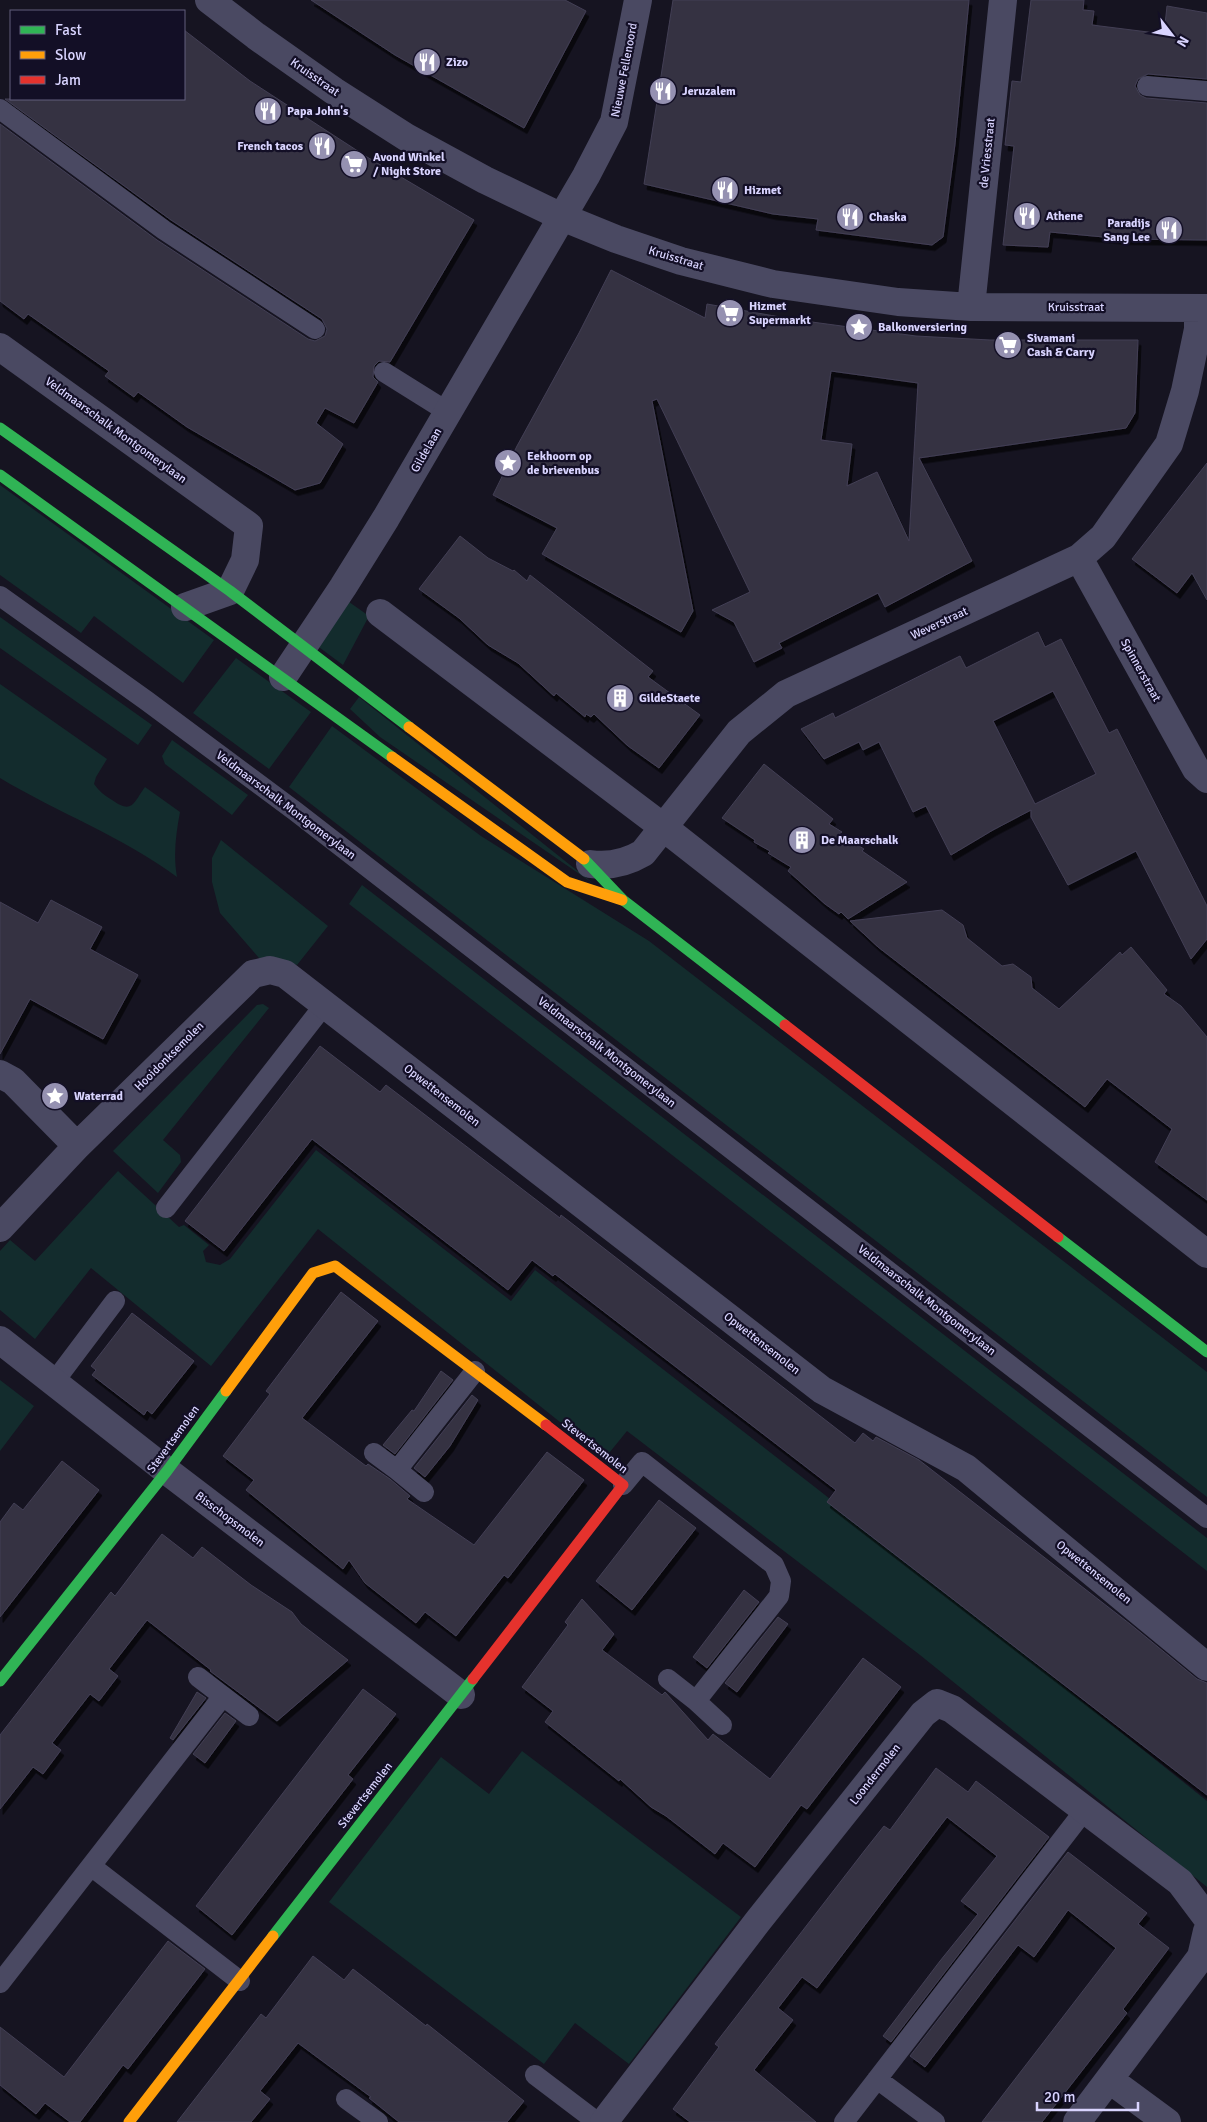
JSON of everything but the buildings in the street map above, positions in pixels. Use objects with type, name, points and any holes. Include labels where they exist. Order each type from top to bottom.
[{"type":"main road","points":[[0,428],[304,645],[590,864],[624,900],[1207,1352]]},
{"type":"main road","points":[[0,475],[567,882],[624,900]]},
{"type":"main road","name":"Stevertsemolen","points":[[0,1681],[167,1471],[314,1273],[334,1266],[475,1370],[623,1485],[129,2122]]},
{"type":"street","name":"Kruisstraat","points":[[209,0],[334,91],[406,137],[485,180],[562,217],[616,239],[681,261],[774,284],[898,302],[971,307],[1202,308]]},
{"type":"street","name":"Nieuwe Fellenoord","points":[[562,217],[614,122],[636,0]]},
{"type":"street","name":"de Vriesstraat","points":[[971,307],[1003,0]]},
{"type":"street","name":"Gildelaan","points":[[283,678],[386,518],[562,217]]},
{"type":"street","name":"Weverstraat","points":[[590,864],[608,867],[632,860],[643,853],[739,732],[786,694],[1079,558],[1103,537],[1168,444],[1185,391],[1202,308]]},
{"type":"street","name":"Veldmaarschalk Montgomerylaan","points":[[0,347],[249,526],[245,560],[230,591]]},
{"type":"street","name":"Spinnerstraat","points":[[1079,558],[1196,769],[1207,779]]},
{"type":"street","points":[[185,607],[230,591]]},
{"type":"street","points":[[380,613],[663,827],[1207,1254]]},
{"type":"street","name":"Hooidonksemolen","points":[[0,1228],[77,1146],[252,974],[270,970],[285,974]]},
{"type":"street","name":"Opwettensemolen","points":[[285,974],[822,1390],[966,1468],[1207,1667]]},
{"type":"street","points":[[0,1074],[13,1081],[77,1146]]},
{"type":"street","name":"Bisschopsmolen","points":[[0,1340],[167,1471],[461,1695]]},
{"type":"street","name":"Loondermolen","points":[[604,2122],[758,1921],[923,1714],[937,1703],[952,1709],[1180,1882],[1207,1918]]},
{"type":"street","points":[[1077,2122],[1201,1957],[1207,1931]]},
{"type":"street","points":[[1110,2080],[1167,2122]]},
{"type":"lane","points":[[1147,86],[1207,91]]},
{"type":"lane","points":[[0,109],[164,230],[315,329]]},
{"type":"lane","points":[[384,372],[448,412]]},
{"type":"lane","name":"Veldmaarschalk Montgomerylaan","points":[[0,596],[147,701],[303,817],[1207,1518]]},
{"type":"lane","points":[[166,1208],[325,1004]]},
{"type":"lane","points":[[54,1382],[115,1301]]},
{"type":"lane","points":[[397,1470],[475,1370]]},
{"type":"lane","points":[[374,1453],[424,1492]]},
{"type":"lane","points":[[623,1485],[642,1462],[774,1566],[781,1581],[779,1596],[696,1701]]},
{"type":"lane","points":[[198,1676],[249,1716]]},
{"type":"lane","points":[[668,1679],[722,1725]]},
{"type":"lane","points":[[0,1983],[223,1696]]},
{"type":"lane","points":[[844,2122],[1084,1811]]},
{"type":"lane","points":[[91,1866],[240,1980]]},
{"type":"lane","points":[[535,2075],[597,2122]]},
{"type":"lane","points":[[877,2079],[935,2122]]},
{"type":"lane","points":[[346,2099],[372,2120]]},
{"type":"green space","points":[[0,485],[214,640],[183,683],[94,616],[81,633],[0,575]]},
{"type":"green space","points":[[342,597],[369,616],[343,665],[312,642]]},
{"type":"green space","points":[[0,617],[152,725],[138,745],[0,648]]},
{"type":"green space","points":[[236,658],[311,712],[269,769],[193,713]]},
{"type":"green space","points":[[0,684],[107,759],[94,784],[107,797],[128,807],[135,802],[145,787],[180,812],[175,860],[177,877],[134,849],[0,778]]},
{"type":"green space","points":[[359,697],[594,884],[380,737],[350,709]]},
{"type":"green space","points":[[332,726],[481,836],[649,941],[1207,1372],[1207,1497],[289,787]]},
{"type":"green space","points":[[172,740],[248,795],[232,815],[165,764],[162,756]]},
{"type":"green space","points":[[221,840],[328,926],[297,965],[280,960],[259,958],[220,913],[212,882],[212,858]]},
{"type":"green space","points":[[362,885],[1207,1538],[1207,1571],[349,904]]},
{"type":"green space","points":[[263,1004],[269,1008],[163,1140],[180,1155],[181,1162],[158,1193],[113,1151],[257,1005]]},
{"type":"green space","points":[[316,1150],[511,1301],[535,1270],[820,1491],[1207,1801],[1207,1887],[920,1655],[627,1431],[605,1458],[318,1229],[211,1366],[91,1268],[35,1339],[0,1310],[0,1251],[10,1240],[35,1261],[118,1171],[179,1227],[184,1225],[209,1245],[203,1251],[206,1262],[220,1265],[230,1259]]},
{"type":"green space","points":[[0,1380],[34,1406],[0,1451]]},
{"type":"green space","points":[[522,1751],[741,1917],[629,2064],[575,2023],[544,2064],[329,1902],[441,1757],[489,1794]]},
{"type":"traffic: fast","points":[[0,428],[230,591],[409,727]]},
{"type":"traffic: fast","points":[[0,475],[392,757]]},
{"type":"traffic: fast","points":[[584,859],[623,900],[785,1025]]},
{"type":"traffic: fast","points":[[1058,1237],[1207,1352]]},
{"type":"traffic: fast","points":[[0,1681],[167,1471],[226,1391]]},
{"type":"traffic: fast","points":[[273,1936],[473,1679]]},
{"type":"traffic: slow","points":[[409,727],[584,859]]},
{"type":"traffic: slow","points":[[392,757],[567,882],[622,900]]},
{"type":"traffic: slow","points":[[226,1391],[313,1273],[335,1266],[546,1425]]},
{"type":"traffic: slow","points":[[129,2122],[273,1936]]},
{"type":"traffic: jam","points":[[785,1025],[1058,1237]]},
{"type":"traffic: jam","points":[[473,1679],[623,1485],[546,1425]]},
{"type":"place","name":"Zizo","points":[[427,62]]},
{"type":"place","name":"Jeruzalem","points":[[663,91]]},
{"type":"place","name":"Papa John's","points":[[268,111]]},
{"type":"place","name":"French tacos","points":[[322,146]]},
{"type":"place","name":"Avond Winkel / Night Store","points":[[354,164]]},
{"type":"place","name":"Hizmet","points":[[725,190]]},
{"type":"place","name":"Athene","points":[[1027,216]]},
{"type":"place","name":"Chaska","points":[[850,217]]},
{"type":"place","name":"Paradijs Sang Lee","points":[[1169,230]]},
{"type":"place","name":"Hizmet Supermarkt","points":[[730,313]]},
{"type":"place","name":"Balkonversiering","points":[[859,327]]},
{"type":"place","name":"Sivamani Cash & Carry","points":[[1008,345]]},
{"type":"place","name":"Eekhoorn op de brievenbus","points":[[508,463]]},
{"type":"place","name":"GildeStaete","points":[[620,698]]},
{"type":"place","name":"De Maarschalk","points":[[802,840]]},
{"type":"place","name":"Waterrad","points":[[55,1096]]}]
